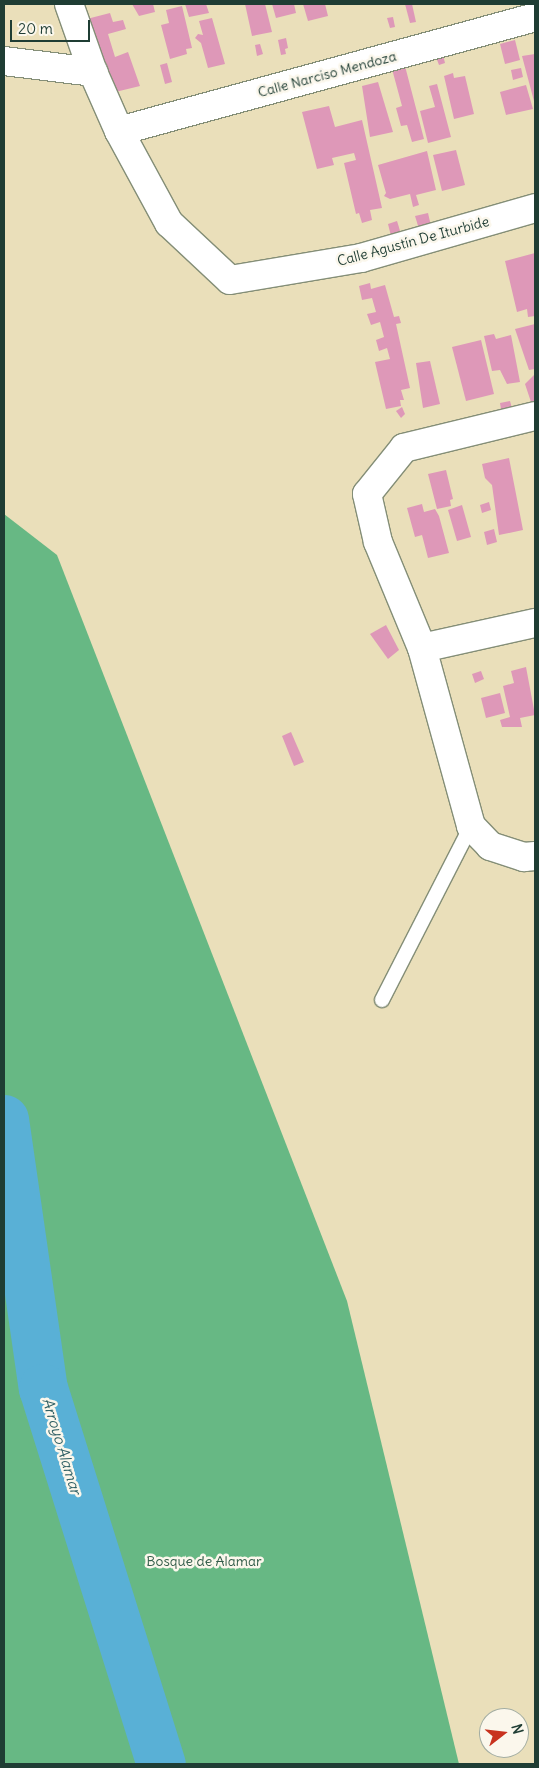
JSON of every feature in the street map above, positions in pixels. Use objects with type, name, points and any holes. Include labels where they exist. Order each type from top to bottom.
[{"type":"street","points":[[69,4],[93,72],[118,131]]},
{"type":"street","name":"Calle Narciso Mendoza","points":[[118,131],[535,17]]},
{"type":"street","points":[[4,62],[93,72]]},
{"type":"street","name":"Calle Agustín De Iturbide","points":[[118,131],[169,223],[230,280],[361,258],[535,208]]},
{"type":"street","points":[[535,416],[404,448],[368,494],[378,542],[422,648],[472,826],[490,846],[524,857],[535,856]]},
{"type":"street","points":[[422,648],[535,623]]},
{"type":"lane","points":[[382,1000],[472,826]]},
{"type":"green space","name":"Bosque de Alamar","points":[[4,514],[57,555],[347,1301],[459,1764],[4,1764]]},
{"type":"building","points":[[132,4],[153,4],[155,12],[139,16]]},
{"type":"building","points":[[185,4],[206,4],[209,13],[189,17]]},
{"type":"building","points":[[245,4],[265,4],[272,32],[252,36]]},
{"type":"building","points":[[272,4],[294,4],[296,13],[276,18]]},
{"type":"building","points":[[303,4],[325,4],[328,16],[308,21]]},
{"type":"building","points":[[405,4],[412,4],[416,22],[410,23]]},
{"type":"building","points":[[182,6],[192,48],[186,49],[187,54],[170,59],[161,25],[169,23],[166,10]]},
{"type":"building","points":[[110,13],[113,22],[123,20],[126,29],[108,34],[115,57],[128,52],[140,86],[107,94],[79,21]]},
{"type":"building","points":[[393,17],[395,27],[390,28],[387,18]]},
{"type":"building","points":[[212,18],[225,64],[208,68],[201,43],[195,38],[198,34],[203,35],[199,21]]},
{"type":"building","points":[[286,38],[288,48],[285,49],[286,54],[281,55],[278,40]]},
{"type":"building","points":[[515,40],[520,60],[505,64],[500,44]]},
{"type":"building","points":[[260,44],[263,54],[257,56],[255,45]]},
{"type":"building","points":[[535,54],[535,105],[522,56]]},
{"type":"building","points":[[443,55],[445,63],[439,65],[436,57]]},
{"type":"building","points":[[167,63],[172,82],[165,84],[160,65]]},
{"type":"building","points":[[405,66],[424,139],[412,142],[407,125],[401,126],[396,108],[402,106],[392,69]]},
{"type":"building","points":[[521,68],[523,77],[513,80],[511,70]]},
{"type":"building","points":[[453,73],[454,78],[465,76],[474,114],[454,119],[444,76]]},
{"type":"building","points":[[378,82],[393,132],[370,137],[362,86]]},
{"type":"building","points":[[437,84],[451,137],[428,143],[420,111],[435,107],[429,86]]},
{"type":"building","points":[[526,85],[533,109],[506,115],[500,92]]},
{"type":"building","points":[[329,106],[335,127],[362,120],[382,208],[370,210],[372,220],[362,223],[359,213],[356,214],[344,163],[356,160],[354,153],[332,158],[334,165],[317,169],[302,112]]},
{"type":"building","points":[[456,150],[465,185],[442,191],[433,155]]},
{"type":"building","points":[[427,151],[436,190],[416,195],[419,205],[413,207],[410,194],[390,199],[384,196],[386,193],[378,165]]},
{"type":"building","points":[[428,213],[431,226],[419,229],[415,216]]},
{"type":"building","points":[[397,221],[401,234],[391,236],[388,224]]},
{"type":"building","points":[[535,253],[535,316],[528,317],[527,309],[517,312],[505,261]]},
{"type":"building","points":[[370,283],[371,289],[385,285],[394,317],[399,316],[401,323],[396,324],[410,388],[401,390],[404,400],[400,400],[401,406],[386,409],[375,362],[390,359],[387,348],[379,351],[376,340],[384,337],[380,322],[371,325],[367,314],[376,312],[372,298],[362,300],[359,286]]},
{"type":"building","points":[[535,324],[535,369],[529,370],[515,329]]},
{"type":"building","points":[[494,334],[496,339],[511,335],[520,382],[507,384],[500,370],[492,371],[484,336]]},
{"type":"building","points":[[481,340],[494,394],[466,401],[452,347]]},
{"type":"building","points":[[430,361],[440,404],[423,408],[416,363]]},
{"type":"building","points":[[535,374],[535,401],[531,402],[525,384]]},
{"type":"building","points":[[510,401],[513,412],[502,415],[500,403]]},
{"type":"building","points":[[402,407],[405,414],[401,418],[396,411]]},
{"type":"building","points":[[509,458],[523,530],[499,535],[492,485],[485,478],[482,464]]},
{"type":"building","points":[[446,470],[453,499],[450,500],[451,506],[437,509],[428,474]]},
{"type":"building","points":[[489,502],[491,510],[482,513],[480,505]]},
{"type":"building","points":[[422,504],[424,512],[435,509],[439,516],[449,553],[428,558],[422,535],[415,537],[407,508]]},
{"type":"building","points":[[462,505],[471,537],[457,541],[448,510]]},
{"type":"building","points":[[494,529],[497,542],[487,545],[484,532]]},
{"type":"building","points":[[386,625],[399,650],[388,659],[370,634]]},
{"type":"building","points":[[526,667],[535,715],[520,718],[522,727],[502,727],[500,720],[510,717],[503,686],[514,683],[511,671]]},
{"type":"building","points":[[481,671],[484,679],[475,683],[472,674]]},
{"type":"building","points":[[500,693],[505,713],[486,718],[481,698]]},
{"type":"building","points":[[291,732],[304,762],[294,766],[282,736]]},
{"type":"waterway","name":"Arroyo Alamar","points":[[4,1119],[43,1388],[161,1764]]}]
